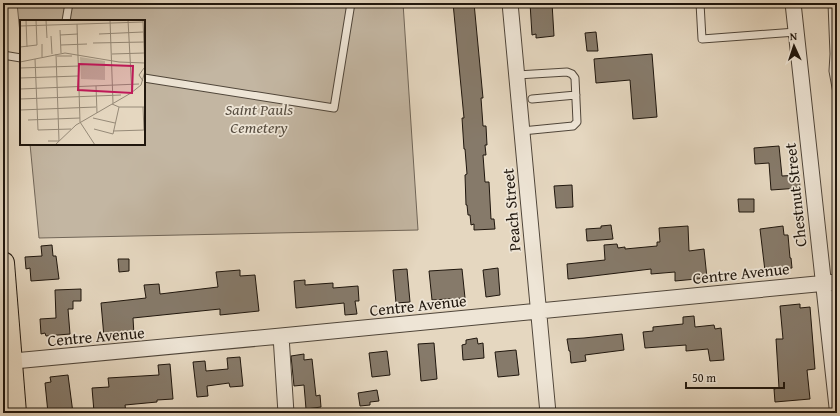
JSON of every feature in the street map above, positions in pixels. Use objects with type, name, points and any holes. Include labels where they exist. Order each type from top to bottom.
[{"type":"main road","points":[[3,263],[7,362],[15,413]]},
{"type":"street","name":"Peach Street","points":[[510,3],[548,413]]},
{"type":"street","name":"Chestnut Street","points":[[793,3],[830,282],[837,407]]},
{"type":"street","name":"Centre Avenue","points":[[7,362],[830,282]]},
{"type":"street","points":[[281,336],[286,413]]},
{"type":"lane","points":[[66,20],[69,3]]},
{"type":"lane","points":[[145,78],[334,108],[351,3]]},
{"type":"lane","points":[[700,3],[702,39],[796,32]]},
{"type":"lane","points":[[832,3],[836,54],[834,70],[837,88]]},
{"type":"lane","points":[[3,55],[20,58]]},
{"type":"lane","points":[[517,75],[567,72],[572,74],[574,78],[576,95],[577,122],[573,126],[522,131]]},
{"type":"lane","points":[[532,98],[576,95]]},
{"type":"green space","name":"Saint Pauls Cemetery","points":[[17,3],[403,3],[418,230],[39,238],[30,145],[145,145],[145,20],[20,20],[20,33]]},
{"type":"building","points":[[453,3],[474,3],[483,98],[481,98],[483,126],[486,126],[486,155],[483,155],[485,182],[489,182],[491,219],[494,219],[495,229],[474,230],[474,224],[471,225],[470,215],[468,215],[466,205],[465,175],[467,174],[462,118],[464,118]]},
{"type":"building","points":[[530,3],[552,3],[554,36],[536,38],[536,34],[532,35]]},
{"type":"building","points":[[596,32],[598,51],[587,51],[585,33]]},
{"type":"building","points":[[652,54],[657,117],[633,119],[630,80],[596,83],[594,59]]},
{"type":"building","points":[[779,146],[782,176],[799,175],[800,188],[771,190],[769,163],[755,164],[754,148]]},
{"type":"building","points":[[572,185],[573,207],[556,208],[554,186]]},
{"type":"building","points":[[738,199],[754,199],[754,212],[739,212]]},
{"type":"building","points":[[611,225],[613,239],[587,241],[586,229],[601,228],[601,226]]},
{"type":"building","points":[[688,226],[689,251],[704,249],[707,278],[675,281],[675,272],[651,274],[651,269],[568,279],[567,264],[605,260],[604,245],[617,244],[618,248],[625,247],[625,249],[657,246],[657,242],[660,242],[659,228]]},
{"type":"building","points":[[783,226],[784,235],[788,235],[792,268],[765,271],[760,229]]},
{"type":"building","points":[[52,245],[53,256],[56,256],[59,279],[31,281],[30,268],[26,269],[25,257],[42,256],[41,246]]},
{"type":"building","points":[[118,259],[129,259],[129,271],[119,272]]},
{"type":"building","points":[[498,268],[500,295],[486,297],[483,270]]},
{"type":"building","points":[[407,269],[410,302],[396,303],[393,270]]},
{"type":"building","points":[[462,269],[465,298],[432,300],[429,271]]},
{"type":"building","points":[[240,270],[240,276],[255,275],[259,311],[220,315],[220,309],[133,318],[134,335],[104,337],[101,303],[146,298],[144,285],[159,284],[160,294],[218,287],[216,272]]},
{"type":"building","points":[[305,280],[305,285],[333,283],[333,288],[358,286],[359,301],[355,301],[357,314],[345,315],[344,303],[296,308],[294,281]]},
{"type":"building","points":[[81,289],[81,301],[73,301],[73,309],[68,309],[70,334],[46,336],[45,333],[41,334],[40,319],[56,318],[55,290]]},
{"type":"building","points":[[800,304],[800,308],[810,307],[815,369],[807,370],[810,399],[775,402],[774,389],[779,388],[776,339],[783,339],[780,306]]},
{"type":"building","points":[[694,316],[695,327],[714,325],[715,329],[721,328],[724,360],[710,361],[708,349],[686,351],[686,345],[645,348],[643,332],[653,331],[653,327],[683,324],[683,317]]},
{"type":"building","points":[[622,334],[624,350],[585,355],[586,361],[571,363],[567,339]]},
{"type":"building","points":[[477,338],[478,344],[483,343],[484,358],[463,360],[462,345],[466,344],[466,340]]},
{"type":"building","points":[[434,343],[437,379],[421,381],[418,344]]},
{"type":"building","points":[[516,350],[519,375],[498,377],[495,352]]},
{"type":"building","points":[[387,351],[390,375],[372,377],[369,353]]},
{"type":"building","points":[[304,354],[304,360],[312,359],[316,396],[320,395],[321,407],[306,409],[304,385],[294,386],[291,356]]},
{"type":"building","points":[[240,357],[243,386],[230,387],[229,383],[207,386],[208,396],[197,397],[193,362],[205,361],[206,371],[228,369],[227,358]]},
{"type":"building","points":[[170,364],[173,399],[125,405],[126,413],[94,412],[92,388],[109,387],[108,378],[159,375],[158,365]]},
{"type":"building","points":[[68,375],[73,413],[48,413],[45,383],[51,382],[50,377]]},
{"type":"building","points":[[377,390],[379,401],[370,402],[370,405],[360,406],[358,393]]}]
